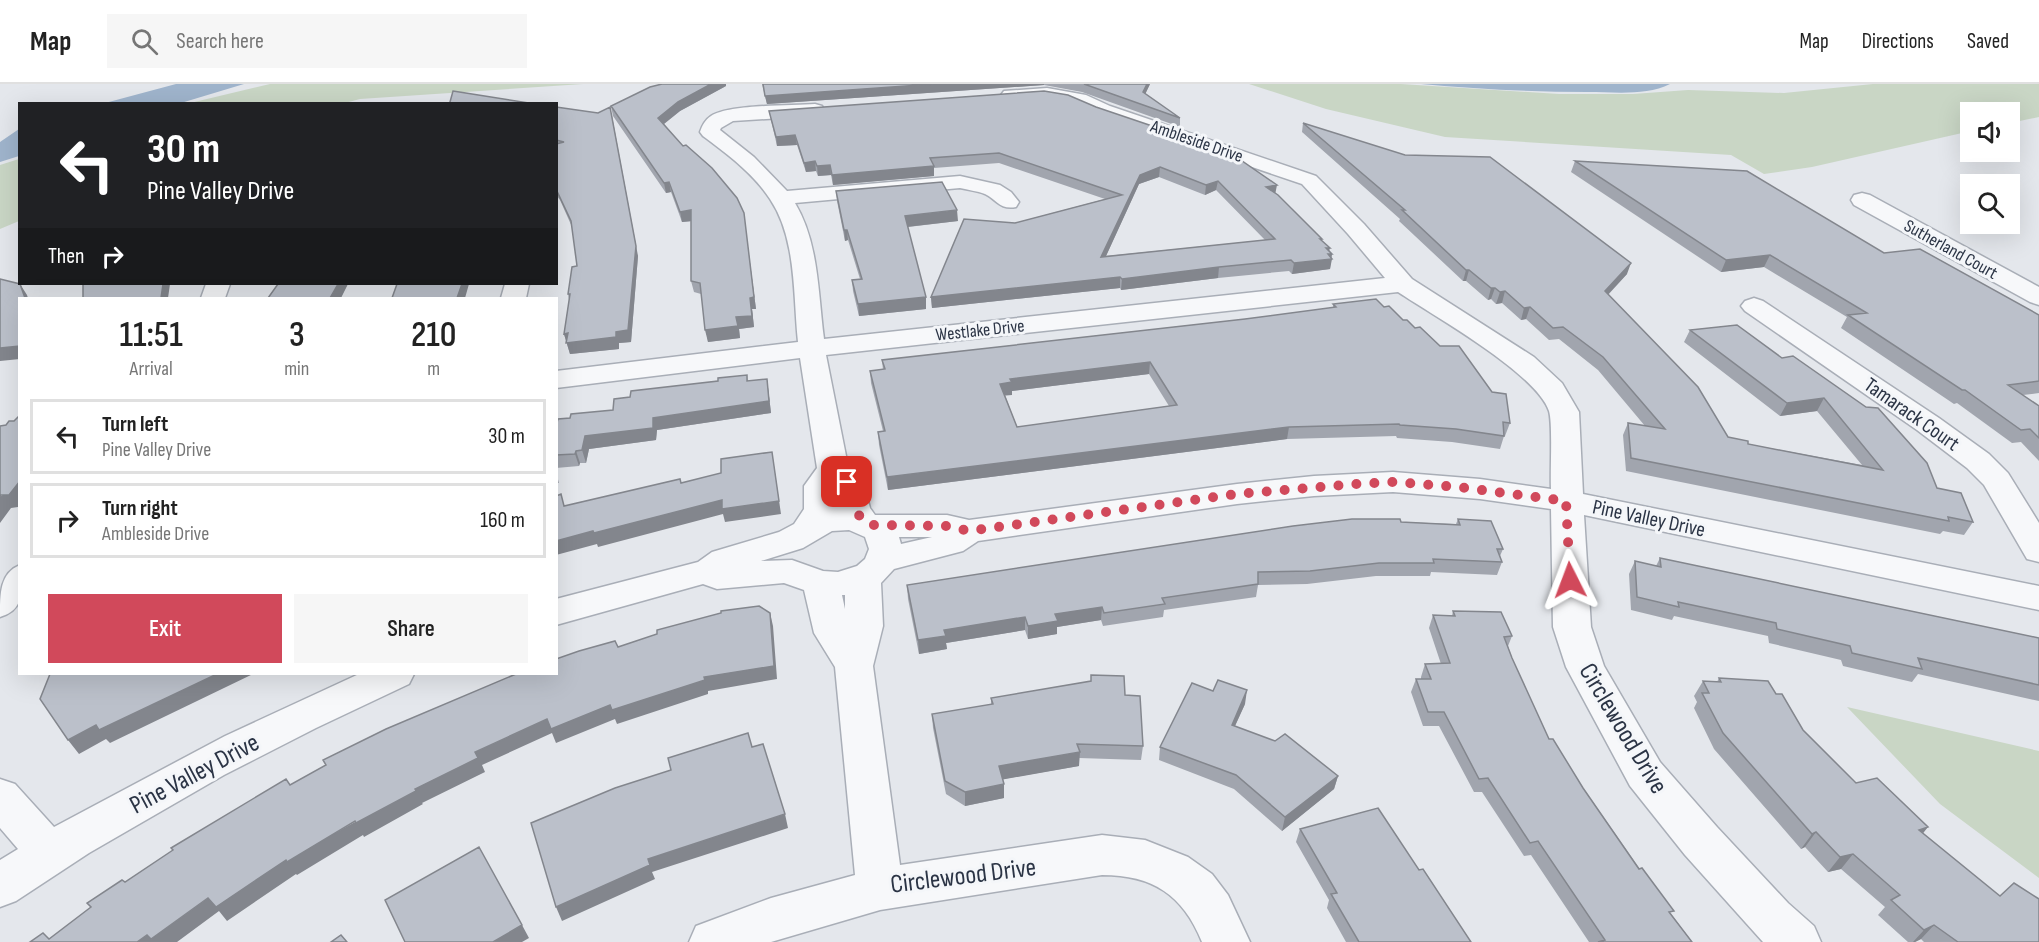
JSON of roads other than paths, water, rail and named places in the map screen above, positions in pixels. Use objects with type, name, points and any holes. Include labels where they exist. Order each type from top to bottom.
[{"type":"street","name":"Ambleside Drive","points":[[989,97],[1044,92],[1063,93],[1078,97],[1103,110],[1309,180],[1356,229],[1403,284],[1524,363],[1552,389],[1564,412],[1566,501]]},
{"type":"street","points":[[838,108],[732,115],[718,119],[711,125],[710,132],[750,164],[781,198],[794,226],[806,282],[812,348],[833,469],[847,482],[854,508],[883,539],[886,549],[872,569]]},
{"type":"street","points":[[781,198],[960,182],[993,189],[1000,192],[1008,202]]},
{"type":"street","name":"Sutherland Court","points":[[1862,200],[2039,297]]},
{"type":"street","name":"Westlake Drive","points":[[558,380],[812,348],[1403,284]]},
{"type":"street","name":"Tamarack Court","points":[[1754,306],[1928,423],[1978,461],[1997,480],[2039,551]]},
{"type":"street","points":[[803,555],[820,510],[820,486],[833,469]]},
{"type":"street","name":"Pine Valley Drive","points":[[803,555],[817,524],[836,519],[867,524],[948,526],[969,531],[1237,494],[1393,482],[1458,487],[1566,501],[2039,598]]},
{"type":"street","name":"Circlewood Drive","points":[[1566,501],[1572,627],[1584,667],[1645,774],[1724,867],[1771,918],[1797,942]]},
{"type":"street","name":"Pine Valley Drive","points":[[803,555],[839,584],[872,569],[951,543],[969,531]]},
{"type":"street","name":"Pine Valley Drive","points":[[558,611],[620,593],[709,572],[717,577],[803,555]]},
{"type":"street","name":"Circlewood Drive","points":[[803,555],[824,592],[832,633],[854,666]]},
{"type":"street","name":"Circlewood Drive","points":[[872,569],[864,626],[854,666],[880,889],[1102,855],[1140,856],[1166,867],[1194,886],[1206,901],[1226,942]]},
{"type":"street","points":[[0,604],[18,580]]},
{"type":"street","name":"Pine Valley Drive","points":[[0,886],[48,852],[203,766],[348,694],[393,675]]},
{"type":"street","points":[[0,797],[48,852]]},
{"type":"street","points":[[713,942],[771,920],[880,889]]},
{"type":"water","points":[[176,84],[244,84],[184,102],[109,102]]},
{"type":"water","points":[[1421,84],[1670,84],[1640,92],[1619,93],[1504,90]]},
{"type":"water","points":[[18,130],[18,156],[0,162],[0,142]]}]
